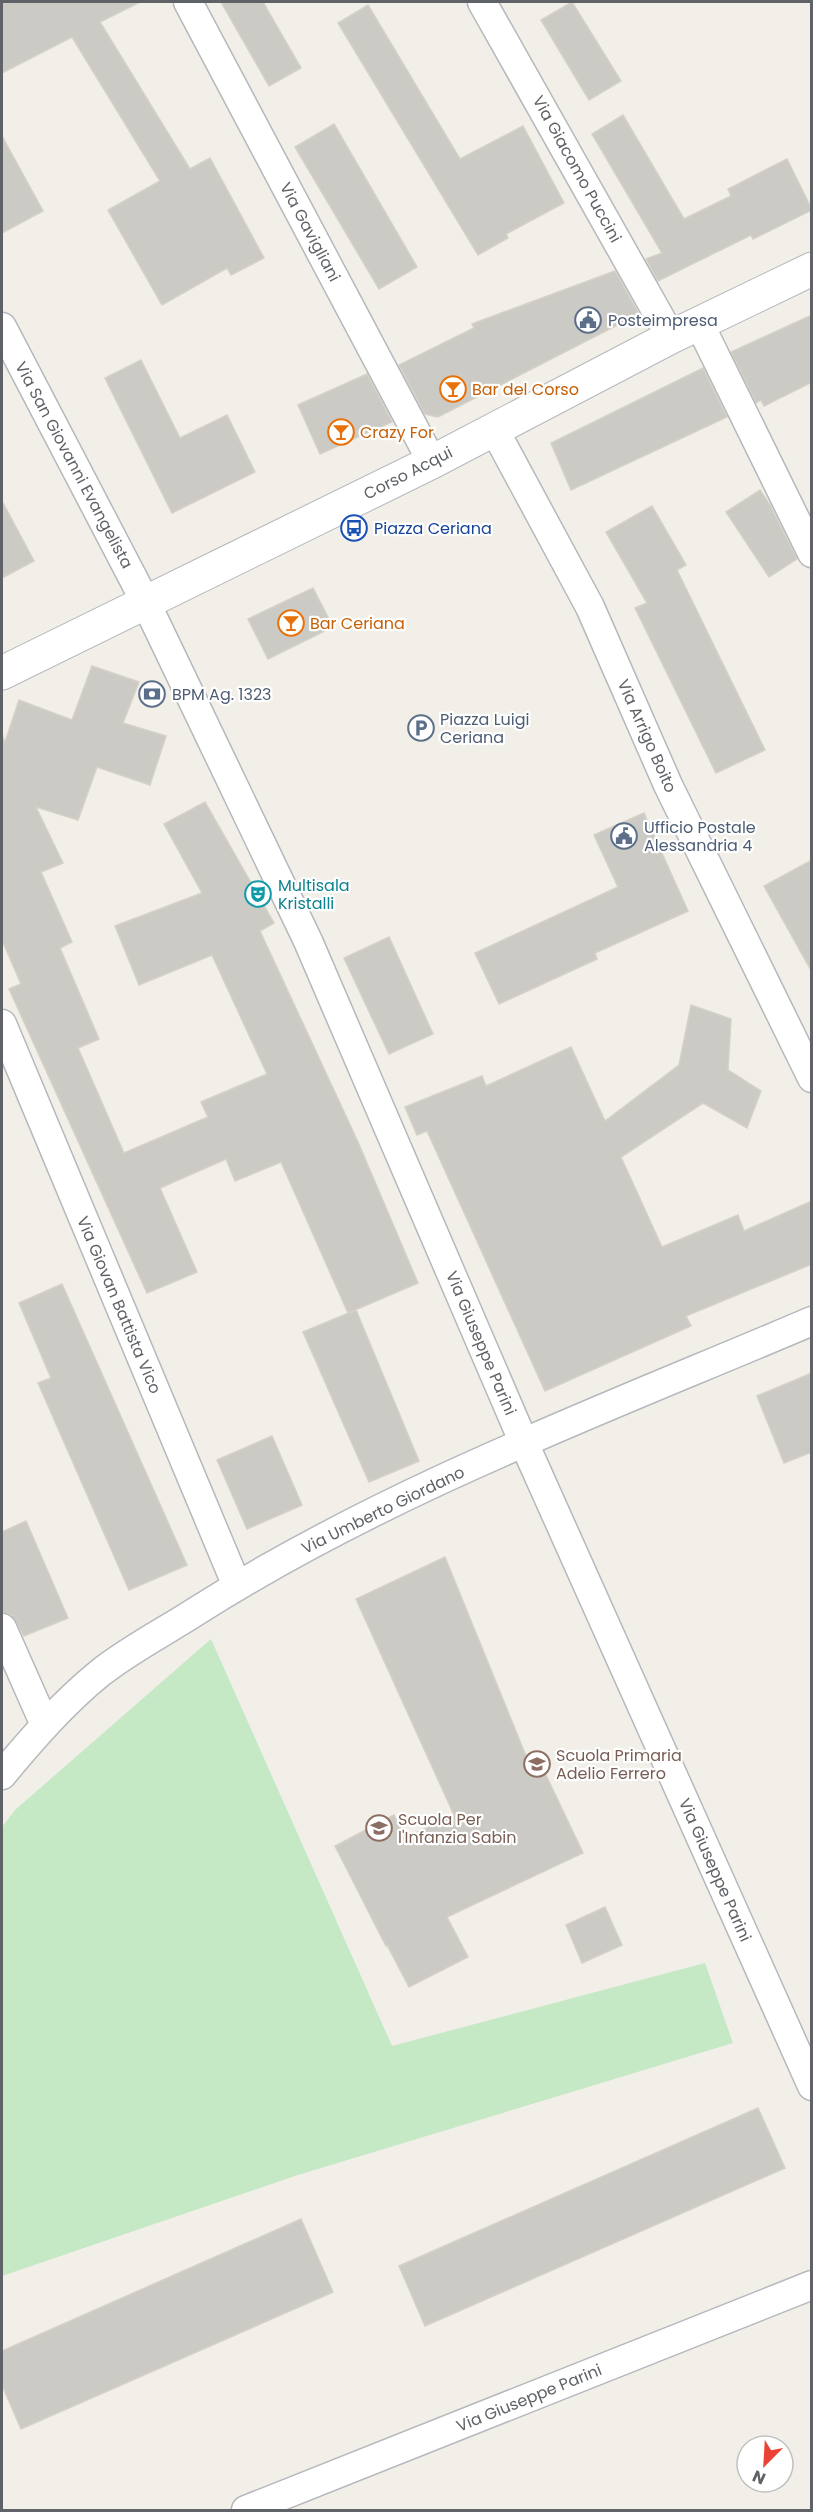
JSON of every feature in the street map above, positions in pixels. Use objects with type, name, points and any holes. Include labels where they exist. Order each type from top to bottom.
[{"type":"street","name":"Via Gavigliani","points":[[188,2],[432,462]]},
{"type":"street","name":"Via Giacomo Puccini","points":[[482,2],[685,330],[812,553]]},
{"type":"street","name":"Corso Acqui","points":[[2,673],[432,462],[685,330],[812,269]]},
{"type":"street","name":"Via San Giovanni Evangelista","points":[[2,327],[146,603]]},
{"type":"street","name":"Via Arrigo Boito","points":[[494,429],[590,607],[668,785],[812,1078]]},
{"type":"street","name":"Via Giuseppe Parini","points":[[146,603],[308,941],[524,1443],[812,2086]]},
{"type":"street","name":"Via Giovan Battista Vico","points":[[2,1024],[237,1586]]},
{"type":"street","name":"Via Umberto Giordano","points":[[2,1775],[45,1725],[100,1673],[237,1586],[335,1530],[524,1443],[812,1321]]},
{"type":"street","points":[[2,1628],[45,1725]]},
{"type":"street","name":"Via Giuseppe Parini","points":[[246,2511],[812,2285]]},
{"type":"green space","points":[[211,1639],[392,2046],[705,1963],[733,2043],[298,2175],[2,2276],[2,1827],[15,1810]]},
{"type":"building","points":[[2,2],[140,2],[100,22],[190,169],[210,158],[264,258],[231,275],[227,268],[162,305],[108,210],[160,181],[72,37],[2,73]]},
{"type":"building","points":[[221,2],[263,2],[301,68],[269,86]]},
{"type":"building","points":[[572,2],[621,81],[589,100],[541,20]]},
{"type":"building","points":[[368,5],[460,159],[523,126],[564,203],[506,234],[508,238],[478,255],[338,23]]},
{"type":"building","points":[[623,115],[684,219],[731,196],[728,189],[787,159],[812,210],[753,239],[751,235],[658,281],[646,259],[662,253],[592,134]]},
{"type":"building","points":[[334,124],[417,267],[379,289],[295,147]]},
{"type":"building","points":[[2,136],[43,211],[2,233]]},
{"type":"building","points":[[615,271],[639,314],[438,417],[425,414],[399,365],[474,328],[472,324]]},
{"type":"building","points":[[812,315],[812,382],[764,406],[761,400],[756,403],[731,352]]},
{"type":"building","points":[[141,360],[180,438],[227,415],[255,472],[172,513],[105,378]]},
{"type":"building","points":[[703,368],[727,417],[571,490],[551,443]]},
{"type":"building","points":[[367,374],[392,422],[320,454],[298,405]]},
{"type":"building","points":[[760,490],[797,559],[769,577],[726,512]]},
{"type":"building","points":[[2,501],[34,561],[2,578]]},
{"type":"building","points":[[652,506],[686,565],[677,570],[765,750],[716,773],[635,608],[647,603],[606,532]]},
{"type":"building","name":"Bar Ceriana","points":[[313,588],[333,627],[268,659],[248,619]]},
{"type":"building","points":[[92,666],[139,682],[123,723],[166,736],[150,785],[97,767],[78,820],[36,807],[63,863],[41,872],[72,942],[60,948],[99,1039],[78,1048],[124,1153],[208,1117],[201,1102],[267,1074],[212,955],[139,985],[115,926],[202,893],[164,824],[205,802],[274,923],[260,931],[358,1142],[418,1283],[348,1313],[281,1162],[235,1181],[226,1159],[160,1188],[197,1272],[147,1293],[9,989],[21,984],[2,940],[2,735],[5,742],[19,700],[72,720]]},
{"type":"building","points":[[644,813],[688,911],[595,953],[597,959],[499,1004],[475,953],[618,887],[594,835]]},
{"type":"building","points":[[812,860],[812,972],[764,886]]},
{"type":"building","points":[[389,937],[433,1034],[389,1054],[344,958]]},
{"type":"building","points":[[691,1005],[731,1019],[728,1070],[761,1091],[747,1128],[703,1103],[621,1157],[662,1247],[738,1215],[744,1231],[812,1201],[812,1264],[686,1316],[691,1326],[545,1391],[427,1131],[417,1135],[405,1107],[482,1076],[486,1086],[571,1047],[605,1121],[679,1065]]},
{"type":"building","points":[[62,1284],[187,1565],[129,1590],[38,1383],[51,1378],[19,1303]]},
{"type":"building","points":[[356,1310],[419,1461],[369,1482],[303,1332]]},
{"type":"building","points":[[812,1373],[812,1452],[784,1463],[757,1396]]},
{"type":"building","points":[[272,1436],[302,1505],[247,1529],[217,1460]]},
{"type":"building","points":[[26,1521],[68,1618],[24,1636],[12,1615],[2,1612],[2,1532]]},
{"type":"building","points":[[445,1557],[535,1778],[545,1773],[583,1853],[447,1917],[468,1957],[409,1987],[335,1846],[394,1815],[405,1838],[454,1815],[356,1599]]},
{"type":"building","points":[[605,1907],[622,1945],[582,1963],[566,1925]]},
{"type":"building","points":[[758,2108],[785,2168],[425,2326],[399,2266]]},
{"type":"building","points":[[301,2219],[333,2292],[21,2429],[2,2385],[2,2351]]},
{"type":"place","name":"Posteimpresa","points":[[588,320]]},
{"type":"place","name":"Bar del Corso","points":[[453,389]]},
{"type":"place","name":"Crazy For","points":[[341,432]]},
{"type":"place","name":"Piazza Ceriana","points":[[354,528]]},
{"type":"place","name":"Bar Ceriana","points":[[291,623]]},
{"type":"place","name":"BPM Ag. 1323","points":[[152,694]]},
{"type":"place","name":"Piazza Luigi Ceriana","points":[[421,728]]},
{"type":"place","name":"Ufficio Postale Alessandria 4","points":[[624,836]]},
{"type":"place","name":"Multisala Kristalli","points":[[258,894]]},
{"type":"place","name":"Scuola Primaria Adelio Ferrero","points":[[537,1764]]},
{"type":"place","name":"Scuola Per l'Infanzia Sabin","points":[[379,1828]]}]
